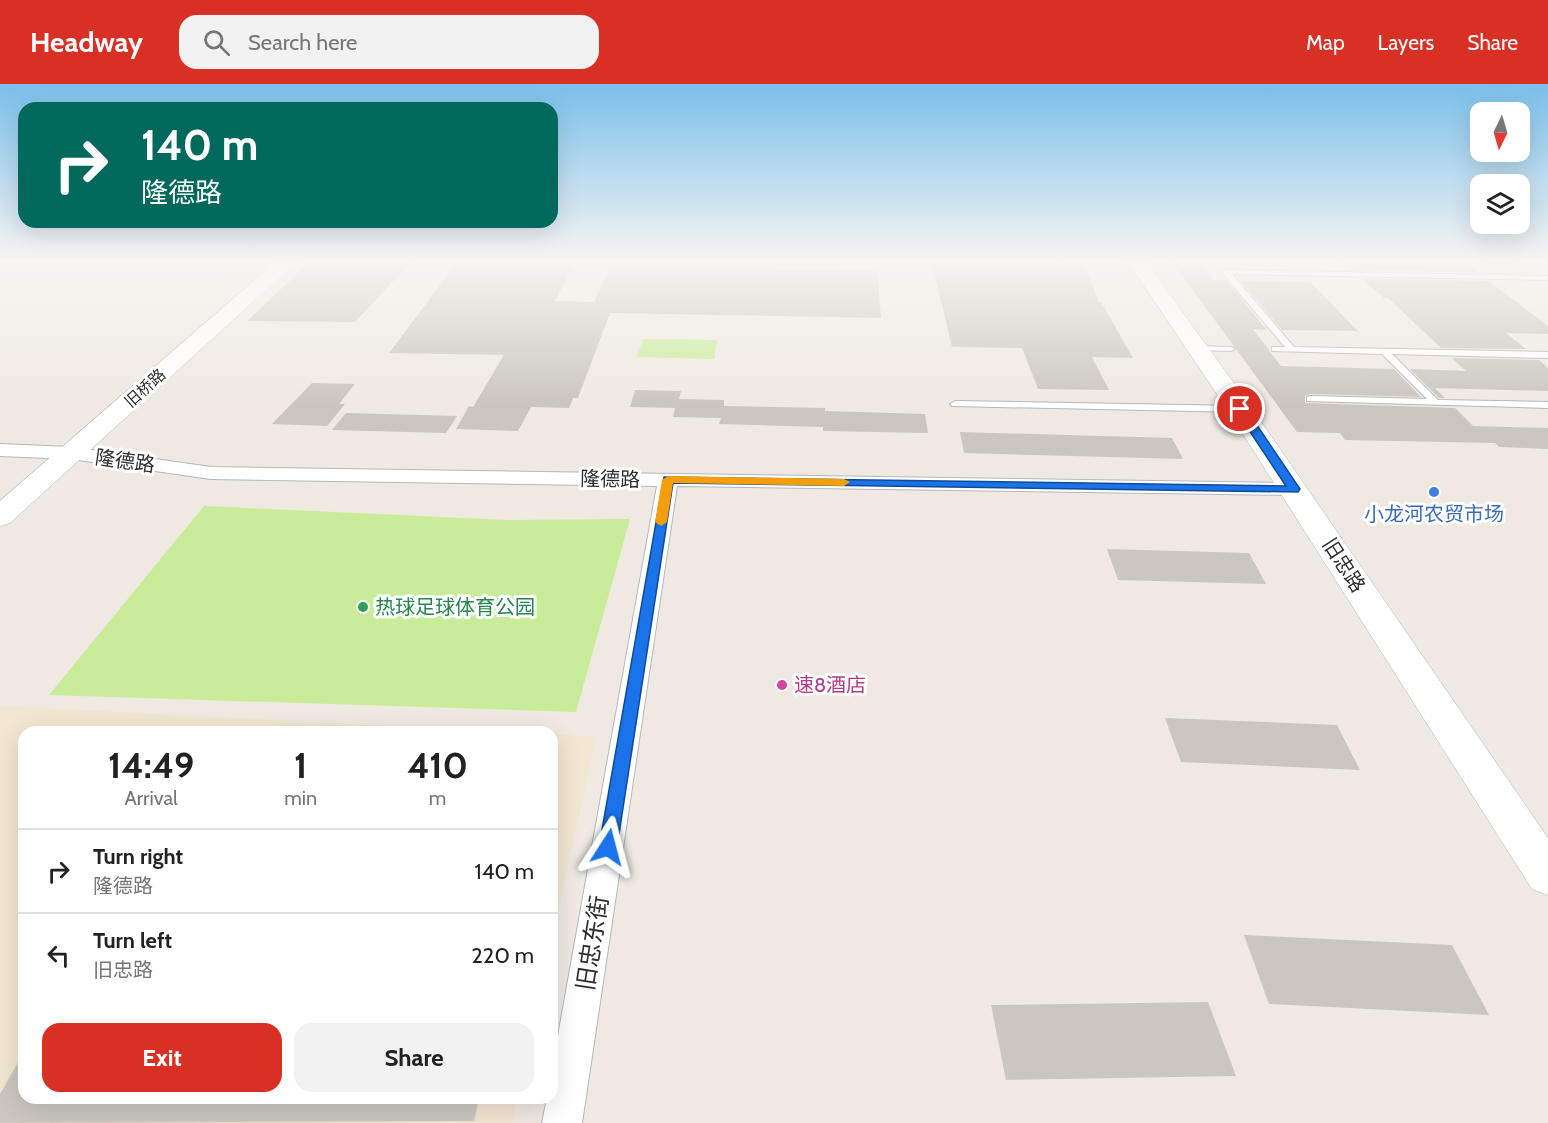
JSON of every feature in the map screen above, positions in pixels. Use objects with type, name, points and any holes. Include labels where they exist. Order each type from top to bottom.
[{"type":"street","name":"旧桥路","points":[[0,493],[214,307]]},
{"type":"street","name":"旧桥路","points":[[0,517],[235,307]]},
{"type":"street","name":"旧忠路","points":[[1170,307],[1294,489],[1548,875]]},
{"type":"street","name":"隆德路","points":[[0,450],[71,453],[211,473],[1294,489]]},
{"type":"street","name":"旧忠东街","points":[[562,1123],[668,480]]},
{"type":"lane","points":[[1256,307],[1292,350]]},
{"type":"lane","points":[[1199,348],[1231,349]]},
{"type":"lane","points":[[1275,349],[1548,355]]},
{"type":"lane","points":[[1385,352],[1435,402]]},
{"type":"lane","points":[[1310,399],[1548,405]]},
{"type":"lane","points":[[956,404],[1240,409]]},
{"type":"shaded area","points":[[0,706],[390,726],[18,726],[18,1104],[516,1104],[512,1123],[0,1123]]},
{"type":"shaded area","points":[[558,734],[596,737],[558,911]]},
{"type":"green space","points":[[643,339],[717,340],[714,359],[637,357]]},
{"type":"green space","name":"热球足球体育公园","points":[[204,506],[506,520],[630,519],[576,712],[49,695]]},
{"type":"building","points":[[261,307],[369,307],[355,322],[247,321]]},
{"type":"building","points":[[423,307],[880,307],[881,318],[610,313],[578,398],[573,398],[569,408],[531,407],[518,431],[456,429],[469,406],[473,407],[504,355],[389,353]]},
{"type":"building","points":[[943,307],[1104,307],[1133,358],[1092,357],[1109,390],[1038,389],[1022,348],[952,347]]},
{"type":"building","points":[[1206,307],[1249,307],[1267,330],[1253,329],[1281,366],[1394,369],[1421,397],[1310,394],[1305,396],[1305,403],[1455,408],[1473,426],[1548,428],[1548,449],[1499,447],[1495,443],[1345,440],[1340,433],[1297,432]]},
{"type":"building","points":[[1263,307],[1335,307],[1358,331],[1282,330]]},
{"type":"building","points":[[1398,307],[1524,307],[1548,326],[1548,334],[1506,333],[1526,349],[1441,348]]},
{"type":"building","points":[[1452,358],[1539,360],[1548,368],[1548,391],[1435,388],[1445,398],[1439,398],[1410,369],[1466,371]]},
{"type":"building","points":[[312,383],[355,384],[339,404],[345,404],[327,426],[272,424]]},
{"type":"building","points":[[635,390],[681,391],[679,399],[724,400],[724,406],[825,408],[825,411],[925,414],[928,433],[823,431],[823,427],[719,424],[721,418],[673,417],[675,408],[630,407]]},
{"type":"building","points":[[346,413],[457,416],[446,433],[332,430]]},
{"type":"building","points":[[960,432],[1172,438],[1183,459],[964,453]]},
{"type":"building","points":[[1107,549],[1249,553],[1266,584],[1118,580]]},
{"type":"building","points":[[1165,718],[1337,725],[1360,770],[1181,762]]},
{"type":"building","points":[[1244,935],[1452,945],[1489,1015],[1269,1004]]},
{"type":"building","points":[[1208,1002],[1236,1076],[1006,1080],[991,1005]]},
{"type":"building","points":[[18,1062],[18,1104],[478,1104],[474,1121],[0,1123],[0,1094]]},
{"type":"slow traffic","points":[[661,522],[668,480],[844,482]]},
{"type":"place","name":"小龙河农贸市场","points":[[1434,492]]},
{"type":"place","name":"热球足球体育公园","points":[[363,607]]},
{"type":"place","name":"速8酒店","points":[[782,685]]},
{"type":"route","points":[[608,847],[668,480],[1294,489],[1240,409]]}]
